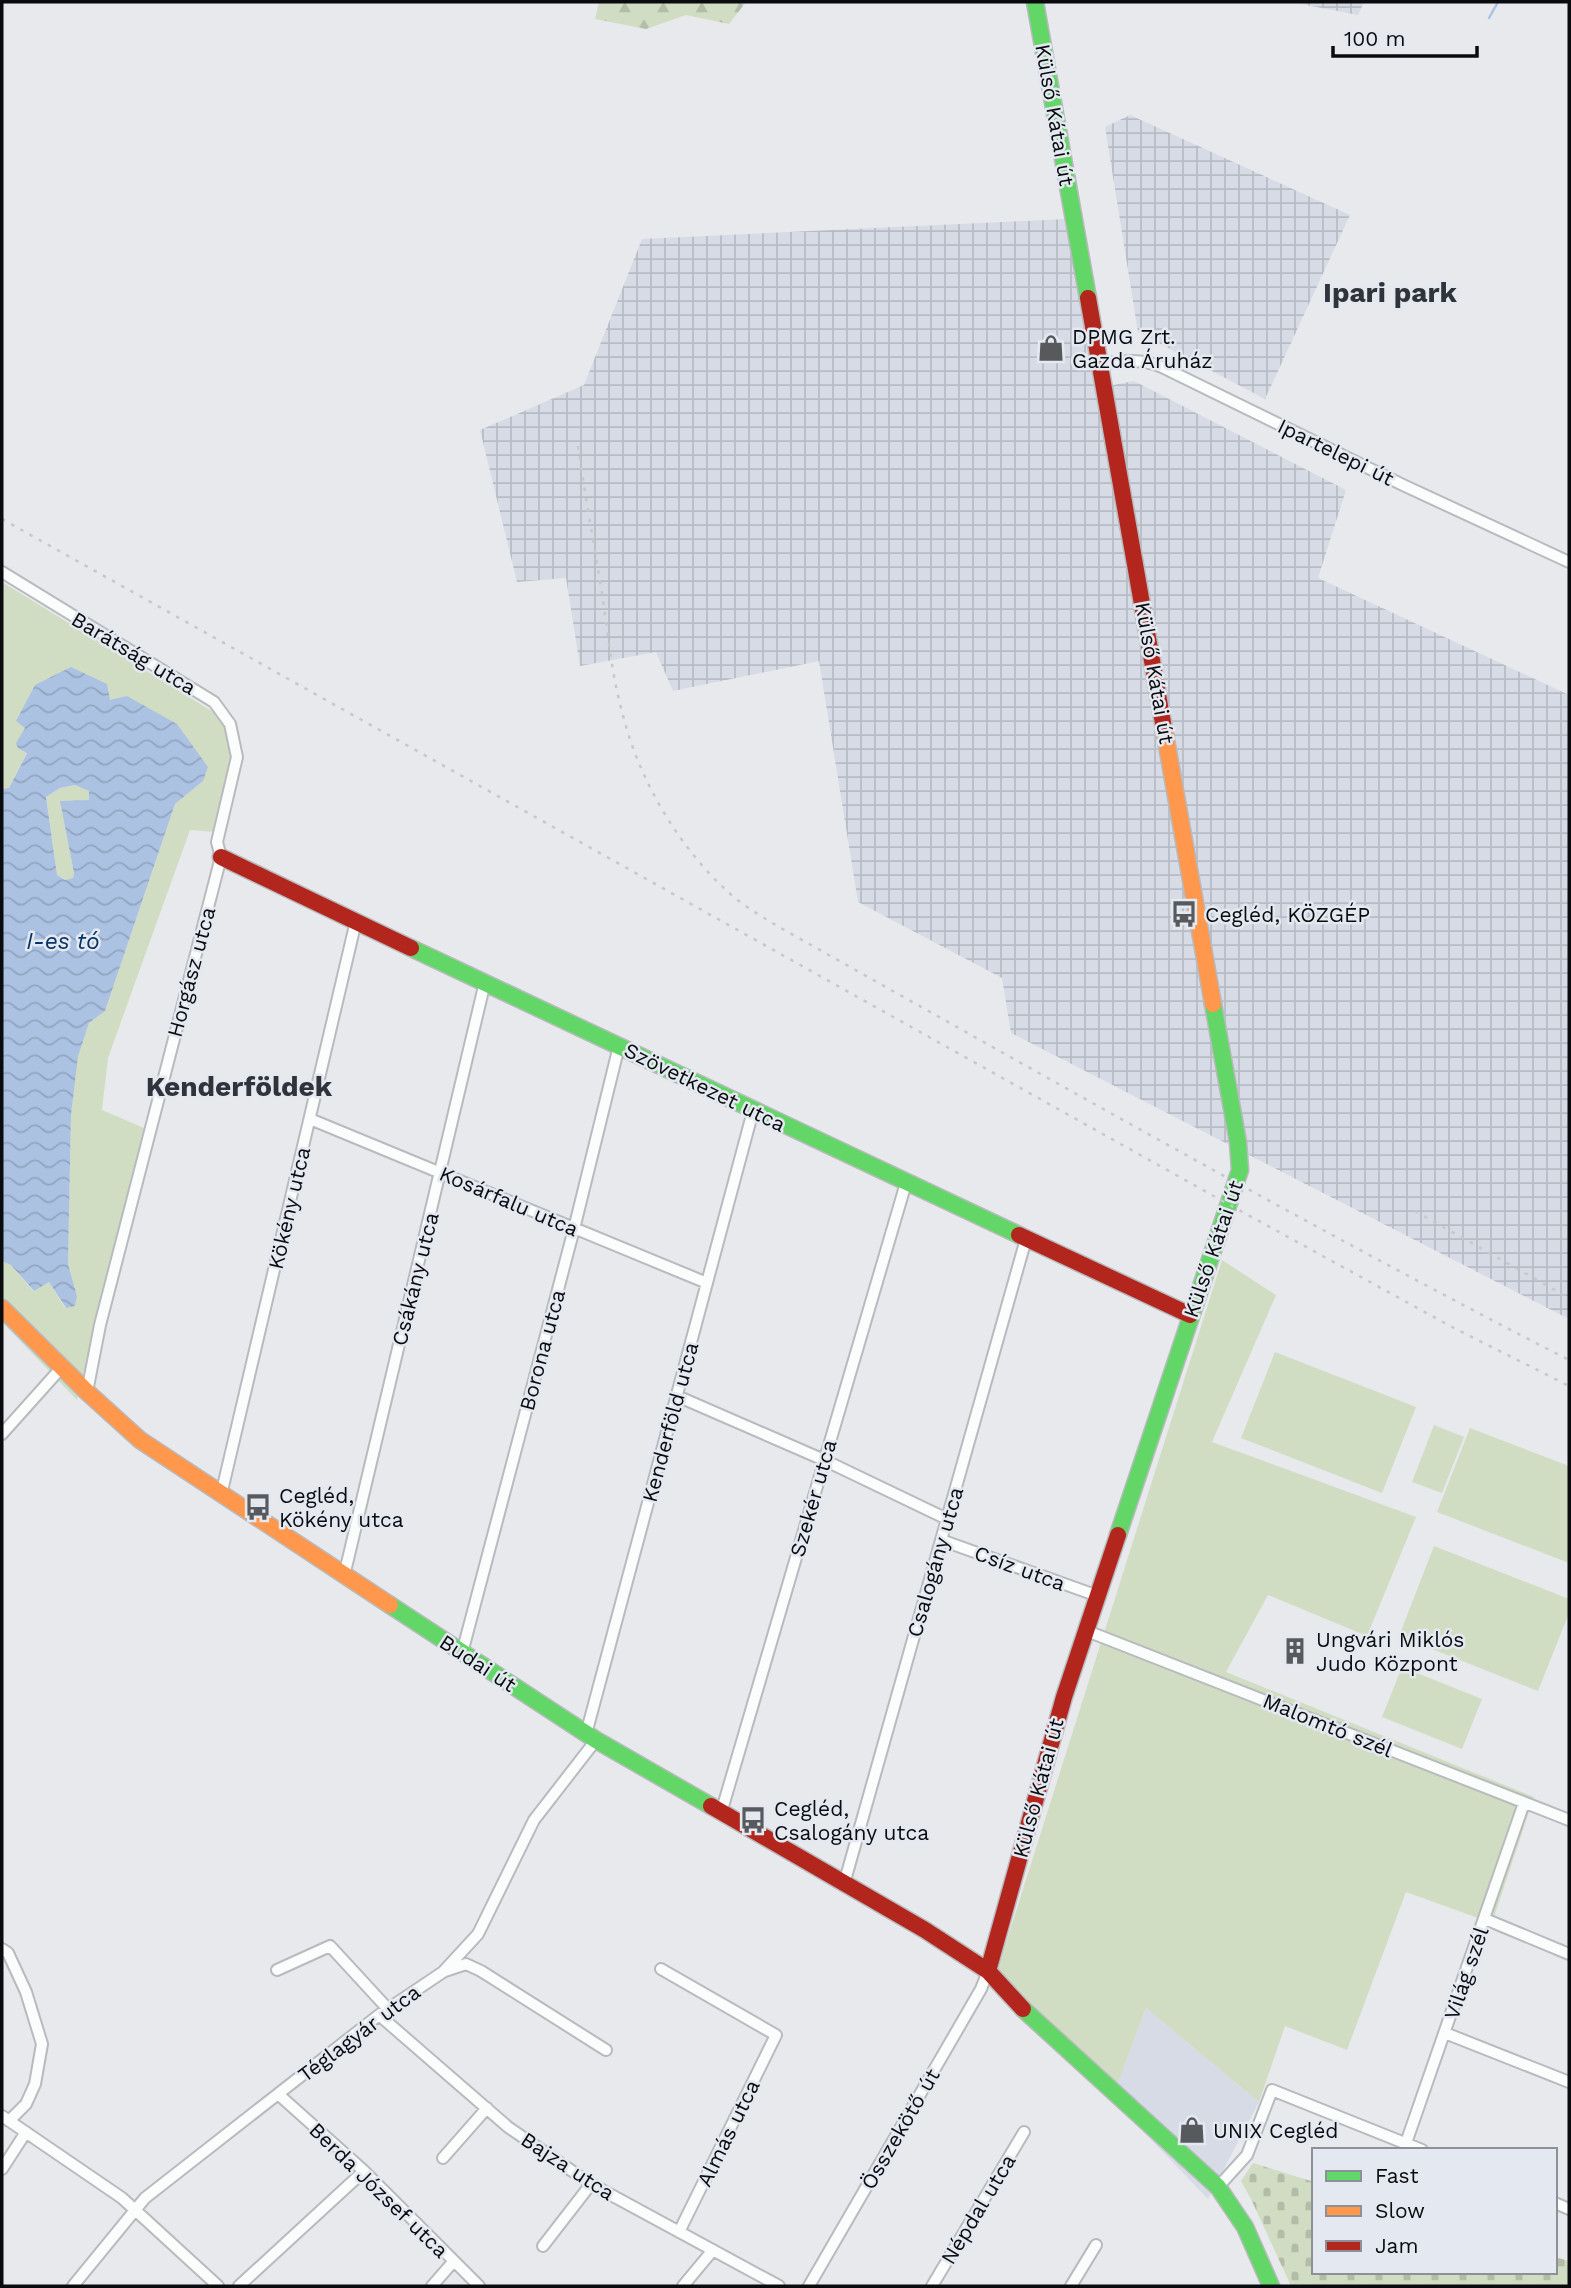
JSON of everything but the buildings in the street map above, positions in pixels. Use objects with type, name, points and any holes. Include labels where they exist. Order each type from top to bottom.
[{"type":"main road","name":"Külső Kátai út","points":[[988,1971],[1044,1764],[1189,1315],[1238,1178],[1238,1142],[1035,2]]},
{"type":"main road","name":"Szövetkezet utca","points":[[221,857],[1189,1315]]},
{"type":"main road","name":"Budai út","points":[[2,1308],[140,1440],[221,1495],[591,1737],[925,1930],[988,1971]]},
{"type":"main road","points":[[988,1971],[1024,2010],[1218,2187],[1245,2227],[1271,2286]]},
{"type":"street","name":"Ipartelepi út","points":[[1100,364],[1149,361],[1403,485],[1569,562]]},
{"type":"street","name":"Barátság utca","points":[[2,572],[214,702],[230,724],[237,757]]},
{"type":"street","name":"Horgász utca","points":[[87,1392],[100,1325],[221,857],[217,842],[237,757]]},
{"type":"street","name":"Kökény utca","points":[[221,1495],[356,921]]},
{"type":"street","name":"Csákány utca","points":[[344,1576],[485,982]]},
{"type":"street","name":"Borona utca","points":[[462,1653],[619,1046]]},
{"type":"street","name":"Kenderföld utca","points":[[591,1737],[677,1396],[753,1111]]},
{"type":"street","name":"Kosárfalu utca","points":[[310,1119],[707,1283]]},
{"type":"street","name":"Szekér utca","points":[[721,1813],[906,1183]]},
{"type":"street","name":"Csalogány utca","points":[[844,1884],[1026,1239]]},
{"type":"street","points":[[2,1434],[62,1367]]},
{"type":"street","points":[[677,1396],[824,1460],[947,1519]]},
{"type":"street","name":"Csíz utca","points":[[941,1540],[1098,1596]]},
{"type":"street","name":"Malomtó szél","points":[[1087,1631],[1569,1820]]},
{"type":"street","name":"Téglagyár utca","points":[[73,2286],[145,2198],[384,2012],[443,1972],[478,1934],[534,1820],[591,1737]]},
{"type":"street","name":"Világ szél","points":[[1406,2143],[1524,1803]]},
{"type":"street","points":[[1485,1919],[1569,1954]]},
{"type":"street","name":"Bajza utca","points":[[277,1970],[330,1946],[384,2012],[508,2127],[591,2184],[779,2286]]},
{"type":"street","points":[[2,1949],[8,1953],[26,1992],[42,2044],[31,2094],[26,2104],[5,2118],[122,2198],[218,2286]]},
{"type":"street","points":[[443,1972],[466,1964],[481,1971],[606,2050]]},
{"type":"street","name":"Almás utca","points":[[661,1969],[776,2035],[679,2232]]},
{"type":"street","name":"Összekötő út","points":[[809,2286],[981,1989],[988,1971]]},
{"type":"street","points":[[1445,2033],[1569,2082]]},
{"type":"street","points":[[1218,2187],[1247,2155],[1272,2090],[1417,2148]]},
{"type":"street","name":"Berda József utca","points":[[278,2094],[364,2171],[479,2286]]},
{"type":"street","points":[[443,2158],[487,2108]]},
{"type":"street","points":[[2,2169],[26,2132]]},
{"type":"street","name":"Népdal utca","points":[[932,2286],[1024,2132]]},
{"type":"street","points":[[239,2286],[364,2171]]},
{"type":"street","points":[[543,2246],[591,2184]]},
{"type":"street","points":[[1071,2286],[1096,2245]]},
{"type":"street","points":[[683,2286],[713,2250]]},
{"type":"street","points":[[432,2286],[453,2262]]},
{"type":"shaded area","points":[[1291,2],[1364,2],[1358,15]]},
{"type":"shaded area","points":[[1130,115],[1350,215],[1265,399],[1138,332],[1105,127]]},
{"type":"shaded area","points":[[1067,219],[1098,388],[1134,381],[1346,490],[1318,578],[1569,695],[1569,1319],[1011,1033],[1002,978],[858,902],[819,661],[673,691],[656,652],[580,666],[566,578],[517,582],[480,430],[584,385],[642,239]]},
{"type":"shaded area","points":[[1146,2008],[1259,2102],[1208,2199],[1112,2099]]},
{"type":"green space","points":[[599,2],[746,2],[729,24],[686,15],[646,29],[595,19]]},
{"type":"green space","points":[[2,582],[223,718],[234,758],[216,832],[190,830],[108,1058],[102,1110],[144,1128],[77,1400],[2,1322],[2,1261],[11,1265],[33,1291],[49,1282],[65,1308],[77,1296],[68,1264],[71,1115],[77,1056],[89,1023],[105,1011],[175,804],[203,781],[25,728],[18,748],[27,752],[9,788],[2,789]]},
{"type":"green space","points":[[76,785],[90,791],[89,801],[61,802],[74,873],[73,878],[65,880],[57,875],[46,797],[60,788]]},
{"type":"green space","points":[[1222,1260],[1276,1295],[1212,1442],[1416,1517],[1367,1636],[1268,1595],[1226,1672],[1534,1797],[1492,1923],[1406,1892],[1347,2050],[1285,2026],[1259,2102],[1146,2008],[1112,2099],[993,1984]]},
{"type":"green space","points":[[1275,1352],[1416,1407],[1382,1493],[1241,1438]]},
{"type":"green space","points":[[1434,1425],[1464,1437],[1442,1493],[1412,1482]]},
{"type":"green space","points":[[1470,1428],[1569,1466],[1569,1563],[1437,1512]]},
{"type":"green space","points":[[1434,1546],[1569,1599],[1569,1613],[1538,1691],[1399,1636]]},
{"type":"green space","points":[[1402,1667],[1482,1699],[1462,1749],[1382,1717]]},
{"type":"green space","points":[[1253,2163],[1312,2181],[1312,2274],[1557,2274],[1557,2258],[1569,2261],[1569,2286],[1291,2286],[1241,2181]]},
{"type":"water","name":"I-es tó","points":[[71,667],[107,684],[110,700],[127,696],[177,724],[208,767],[203,781],[175,804],[105,1011],[89,1023],[78,1056],[71,1115],[68,1264],[77,1296],[75,1306],[66,1308],[49,1282],[34,1291],[11,1265],[2,1261],[2,789],[9,788],[27,753],[18,748],[16,743],[25,728],[16,721],[35,685]],"holes":[[[75,785],[89,791],[89,800],[60,801],[74,873],[73,878],[65,880],[57,875],[46,797],[60,788]]]},
{"type":"waterway","points":[[1489,18],[1498,2]]},
{"type":"railway","points":[[578,446],[613,672],[631,742],[651,789],[678,834],[709,874],[727,891],[779,927],[1271,1202],[1569,1360]]},
{"type":"railway","points":[[2,519],[1228,1204],[1452,1327],[1569,1386]]},
{"type":"railway","points":[[1415,1211],[1569,1298]]},
{"type":"traffic: fast","points":[[1035,2],[1088,298]]},
{"type":"traffic: fast","points":[[411,948],[1019,1235]]},
{"type":"traffic: fast","points":[[1118,1535],[1240,1170],[1238,1142],[1213,1004]]},
{"type":"traffic: fast","points":[[390,1605],[596,1740],[711,1806]]},
{"type":"traffic: fast","points":[[1023,2009],[1218,2187],[1245,2227],[1271,2286]]},
{"type":"traffic: slow","points":[[1163,723],[1213,1004]]},
{"type":"traffic: slow","points":[[2,1308],[140,1440],[390,1605]]},
{"type":"traffic: jam","points":[[1088,298],[1163,723]]},
{"type":"traffic: jam","points":[[221,857],[411,948]]},
{"type":"traffic: jam","points":[[1019,1235],[1190,1315]]},
{"type":"traffic: jam","points":[[988,1971],[1064,1697],[1118,1535]]},
{"type":"traffic: jam","points":[[711,1806],[925,1930],[988,1971],[1023,2009]]},
{"type":"place","name":"DPMG Zrt. Gazda Áruház","points":[[1051,348]]},
{"type":"place","name":"Cegléd, KÖZGÉP","points":[[1184,914]]},
{"type":"place","name":"Cegléd, Kökény utca","points":[[258,1507]]},
{"type":"place","name":"Ungvári Miklós Judo Központ","points":[[1295,1651]]},
{"type":"place","name":"Cegléd, Csalogány utca","points":[[753,1820]]},
{"type":"place","name":"UNIX Cegléd","points":[[1192,2130]]},
{"type":"district","name":"Ipari park","points":[[1390,292]]},
{"type":"district","name":"Kenderföldek","points":[[239,1086]]}]
